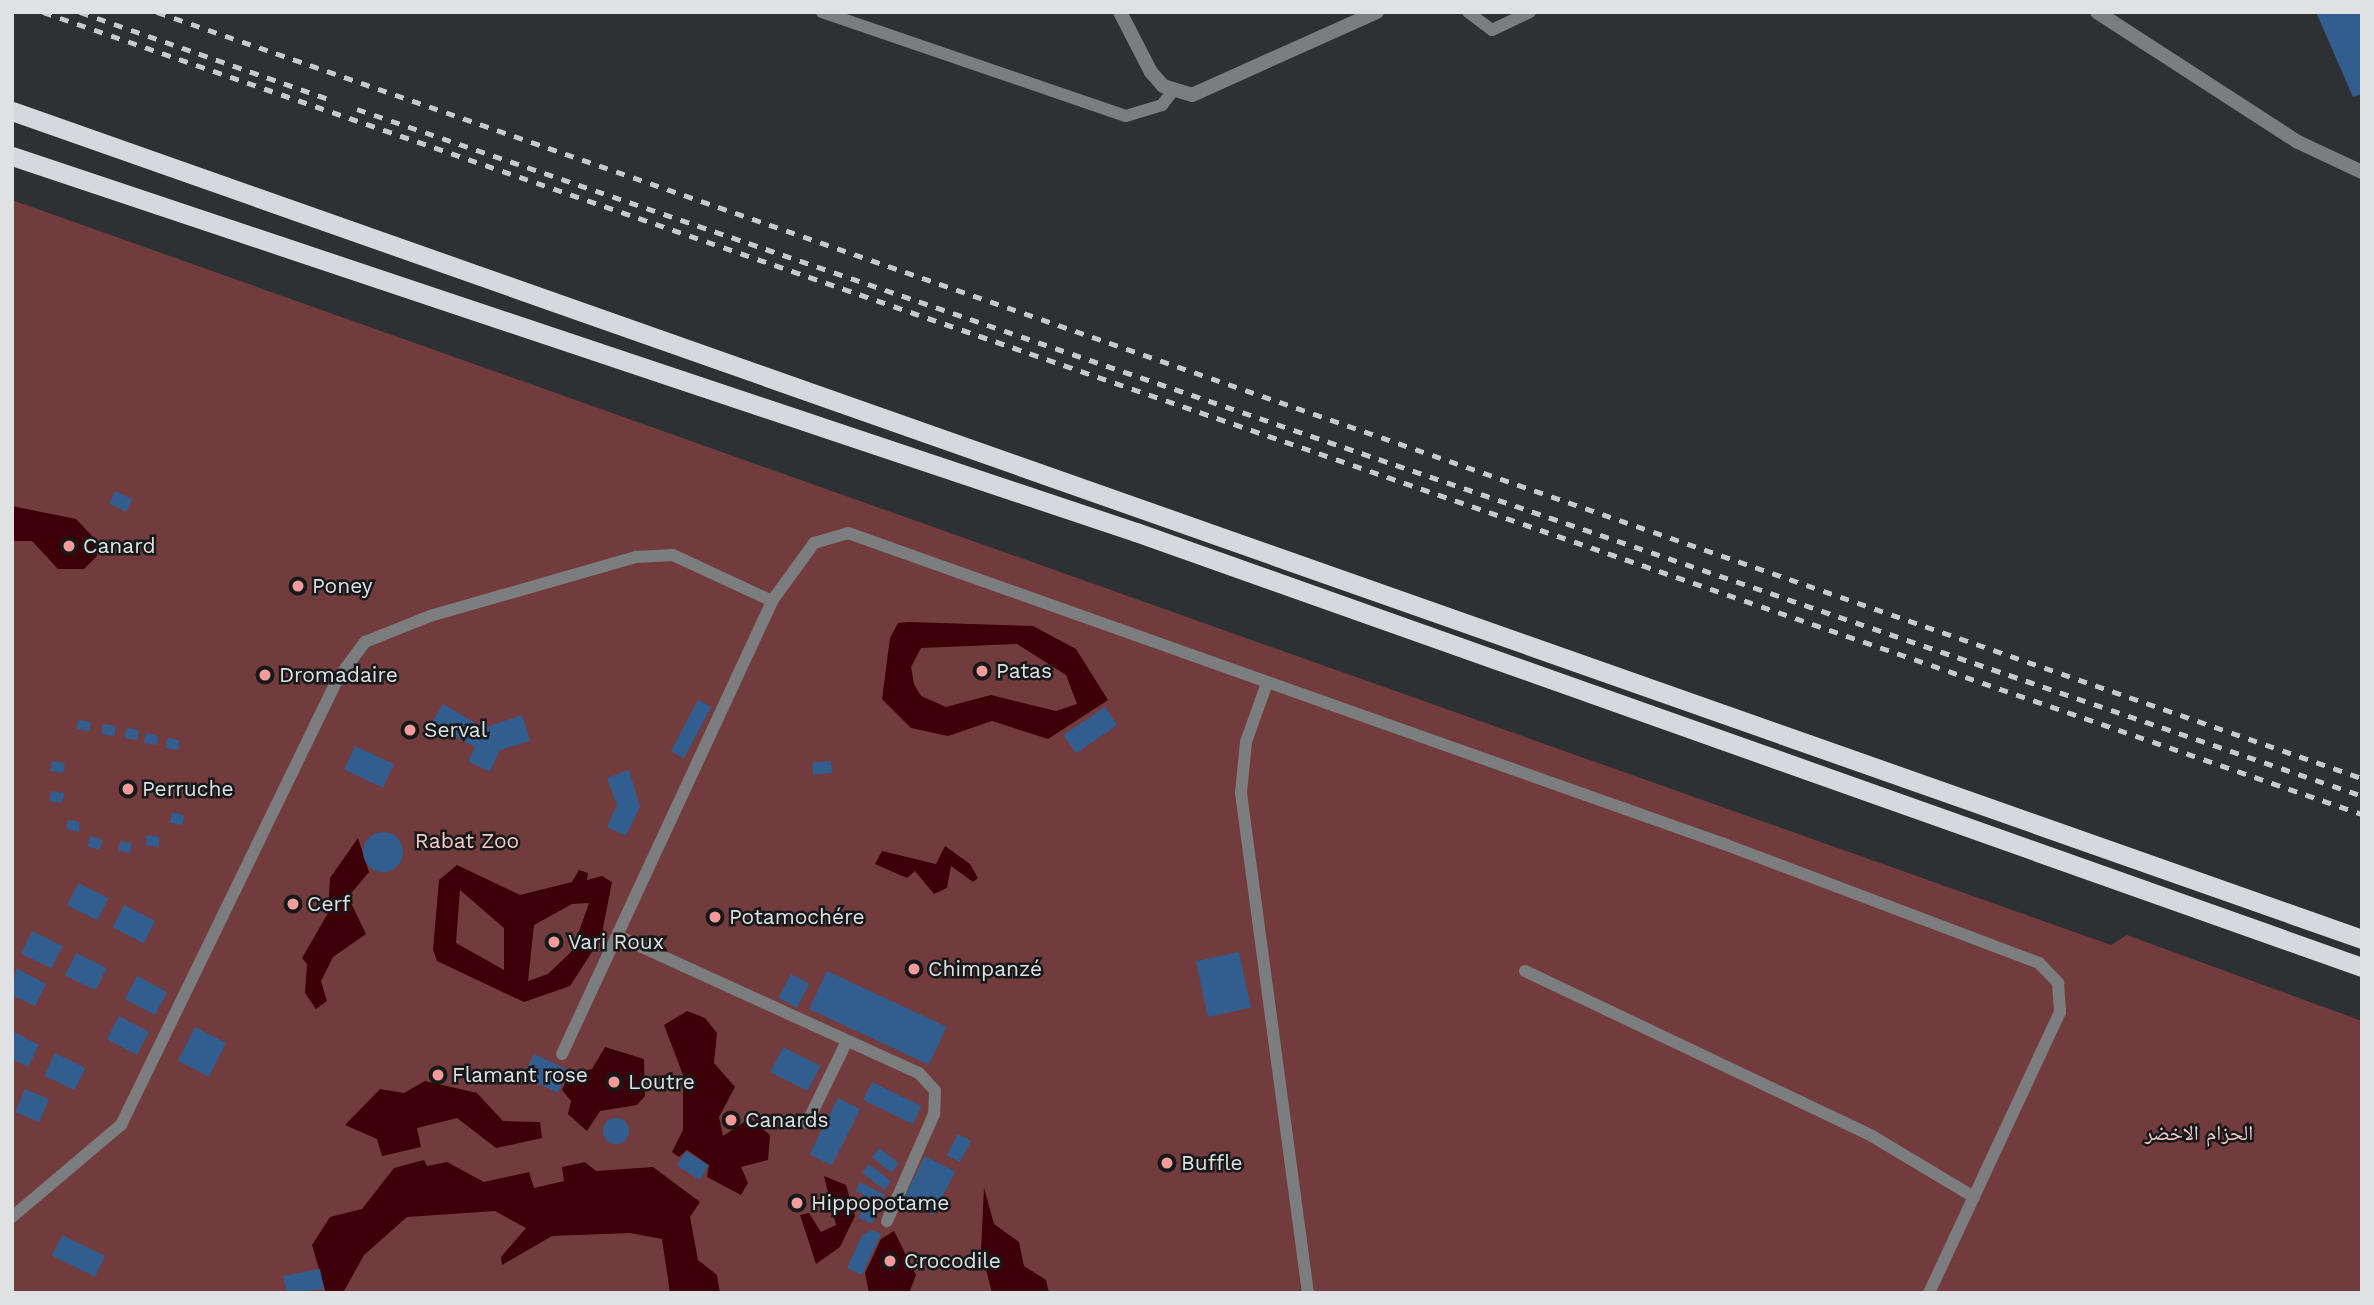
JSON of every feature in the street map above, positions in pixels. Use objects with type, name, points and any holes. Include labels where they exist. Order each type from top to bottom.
[{"type":"highway","points":[[12,111],[2362,939]]},
{"type":"highway","points":[[12,156],[1136,532],[2362,967]]},
{"type":"street","points":[[1121,12],[1151,72],[1173,91],[1192,95],[1218,88],[1377,12]]},
{"type":"street","points":[[2097,12],[2298,142],[2362,173]]},
{"type":"lane","points":[[822,12],[1126,116],[1162,105],[1173,91]]},
{"type":"lane","points":[[1468,12],[1492,30],[1531,12]]},
{"type":"lane","points":[[562,1054],[620,937],[772,601],[814,543],[834,534],[860,535],[1266,686],[1724,844],[2039,963],[2058,983],[2060,1012],[1929,1293]]},
{"type":"lane","points":[[12,1217],[121,1125],[339,677],[365,642],[430,616],[636,557],[673,555],[772,601]]},
{"type":"lane","points":[[1266,686],[1246,742],[1241,793],[1308,1293]]},
{"type":"lane","points":[[620,937],[919,1073],[935,1091],[934,1114],[887,1221]]},
{"type":"lane","points":[[1525,971],[1872,1136],[1974,1197]]},
{"type":"lane","points":[[807,1123],[847,1041]]},
{"type":"green space","name":"Rabat Zoo","points":[[12,200],[2111,945],[2127,935],[2362,1021],[2362,1293],[12,1293]]},
{"type":"shaded area","points":[[12,506],[76,519],[96,540],[97,556],[84,569],[58,569],[32,541],[12,541]]},
{"type":"shaded area","points":[[898,623],[1033,626],[1076,649],[1108,700],[1048,739],[992,721],[948,736],[911,728],[882,699],[890,638]],"holes":[[[1017,644],[1066,675],[1077,704],[1056,711],[991,695],[946,707],[921,696],[914,684],[911,667],[921,648]]]},
{"type":"shaded area","points":[[358,838],[369,872],[348,897],[366,934],[333,957],[321,981],[327,1001],[316,1009],[305,993],[307,964],[302,958],[328,913],[330,878]]},
{"type":"shaded area","points":[[945,846],[970,864],[978,878],[973,882],[951,866],[947,888],[934,894],[915,871],[907,878],[875,864],[882,851],[936,864]]},
{"type":"shaded area","points":[[457,865],[520,895],[572,882],[579,870],[588,873],[587,880],[602,876],[612,882],[601,938],[570,986],[524,1002],[437,961],[433,950],[439,880]],"holes":[[[460,890],[504,928],[504,970],[456,943]],[[589,903],[572,951],[548,974],[528,981],[534,925],[572,904]]]},
{"type":"shaded area","points":[[687,1011],[705,1018],[717,1033],[714,1063],[735,1087],[719,1117],[723,1136],[750,1118],[770,1135],[768,1160],[741,1167],[748,1183],[741,1195],[707,1177],[709,1165],[687,1150],[679,1157],[672,1152],[683,1130],[683,1075],[664,1025]]},
{"type":"shaded area","points":[[605,1047],[644,1059],[645,1096],[637,1105],[600,1111],[587,1131],[568,1114],[571,1101],[562,1090],[569,1074],[592,1069]]},
{"type":"shaded area","points":[[425,1081],[477,1093],[503,1121],[540,1122],[542,1138],[496,1148],[457,1118],[417,1128],[421,1147],[382,1156],[377,1139],[345,1125],[380,1089],[404,1093]]},
{"type":"shaded area","points":[[424,1160],[427,1166],[447,1162],[484,1182],[529,1172],[534,1188],[564,1181],[562,1167],[585,1162],[596,1171],[653,1167],[700,1202],[690,1217],[698,1260],[717,1275],[720,1293],[670,1293],[662,1239],[630,1233],[552,1236],[502,1265],[501,1257],[526,1228],[495,1211],[407,1217],[364,1255],[343,1293],[326,1293],[312,1245],[330,1217],[362,1209],[394,1168]]},
{"type":"shaded area","points":[[824,1176],[846,1185],[855,1216],[840,1247],[816,1264],[800,1215],[809,1213],[821,1232],[836,1225]]},
{"type":"shaded area","points":[[984,1188],[994,1224],[1019,1242],[1024,1266],[1046,1280],[1049,1293],[992,1293],[981,1250]]},
{"type":"shaded area","points":[[894,1231],[916,1275],[909,1293],[869,1293],[865,1273],[881,1239]]},
{"type":"building","points":[[2316,12],[2362,12],[2362,94],[2353,97]]},
{"type":"building","points":[[115,491],[132,499],[126,512],[109,504]]},
{"type":"building","points":[[698,700],[711,707],[684,758],[671,751]]},
{"type":"building","points":[[443,704],[484,728],[522,715],[530,741],[500,750],[490,772],[468,761],[475,747],[431,724]]},
{"type":"building","points":[[1105,707],[1117,725],[1076,753],[1064,735]]},
{"type":"building","points":[[78,720],[91,722],[89,731],[77,729]]},
{"type":"building","points":[[103,724],[116,726],[114,736],[101,734]]},
{"type":"building","points":[[126,728],[139,730],[137,740],[124,738]]},
{"type":"building","points":[[146,733],[158,736],[157,745],[144,743]]},
{"type":"building","points":[[167,738],[180,740],[178,750],[165,748]]},
{"type":"building","points":[[355,746],[394,764],[383,788],[344,770]]},
{"type":"building","points":[[52,761],[65,763],[63,773],[50,771]]},
{"type":"building","points":[[831,761],[832,773],[813,775],[812,763]]},
{"type":"building","points":[[629,770],[640,807],[626,836],[607,827],[617,805],[607,778]]},
{"type":"building","points":[[186,783],[199,785],[197,795],[184,793]]},
{"type":"building","points":[[51,791],[64,793],[62,803],[49,801]]},
{"type":"building","points":[[172,812],[184,815],[183,825],[170,823]]},
{"type":"building","points":[[68,820],[80,822],[79,832],[66,829]]},
{"type":"building","points":[[383,832],[391,833],[397,838],[402,844],[402,860],[397,866],[391,871],[383,872],[375,871],[369,866],[364,860],[363,852],[364,844],[369,838],[375,833]]},
{"type":"building","points":[[147,835],[160,837],[158,847],[145,845]]},
{"type":"building","points":[[90,836],[103,839],[100,850],[88,847]]},
{"type":"building","points":[[120,841],[132,843],[130,853],[118,851]]},
{"type":"building","points":[[78,883],[109,898],[98,920],[67,905]]},
{"type":"building","points":[[124,905],[155,921],[144,943],[113,927]]},
{"type":"building","points":[[32,931],[63,946],[52,968],[21,953]]},
{"type":"building","points":[[1239,952],[1251,1008],[1208,1017],[1196,961]]},
{"type":"building","points":[[76,953],[107,968],[96,990],[65,975]]},
{"type":"building","points":[[16,968],[46,984],[35,1006],[12,995]]},
{"type":"building","points":[[827,971],[947,1027],[929,1065],[809,1009]]},
{"type":"building","points":[[791,974],[810,984],[797,1008],[778,998]]},
{"type":"building","points":[[137,976],[167,992],[155,1015],[125,999]]},
{"type":"building","points":[[119,1016],[149,1032],[137,1055],[107,1039]]},
{"type":"building","points":[[195,1027],[226,1043],[209,1077],[178,1061]]},
{"type":"building","points":[[12,1031],[39,1045],[28,1067],[12,1059]]},
{"type":"building","points":[[783,1047],[820,1066],[808,1091],[770,1072]]},
{"type":"building","points":[[55,1053],[86,1068],[75,1090],[44,1075]]},
{"type":"building","points":[[534,1054],[568,1070],[558,1093],[523,1077]]},
{"type":"building","points":[[872,1082],[921,1106],[913,1124],[863,1100]]},
{"type":"building","points":[[25,1089],[49,1099],[39,1122],[15,1112]]},
{"type":"building","points":[[838,1098],[860,1109],[832,1165],[809,1154]]},
{"type":"building","points":[[616,1118],[625,1122],[629,1131],[625,1140],[616,1144],[607,1140],[603,1131],[607,1122]]},
{"type":"building","points":[[958,1134],[971,1141],[960,1162],[947,1155]]},
{"type":"building","points":[[879,1148],[899,1163],[892,1173],[872,1158]]},
{"type":"building","points":[[686,1151],[709,1166],[699,1180],[677,1165]]},
{"type":"building","points":[[925,1156],[955,1171],[933,1215],[903,1200]]},
{"type":"building","points":[[869,1164],[891,1181],[884,1190],[862,1173]]},
{"type":"building","points":[[860,1182],[885,1195],[880,1204],[855,1191]]},
{"type":"building","points":[[864,1205],[878,1211],[872,1224],[859,1218]]},
{"type":"building","points":[[873,1230],[881,1234],[862,1275],[847,1268],[862,1235]]},
{"type":"building","points":[[62,1235],[105,1256],[95,1277],[52,1256]]},
{"type":"building","points":[[320,1269],[324,1289],[287,1293],[283,1276]]},
{"type":"railway","points":[[43,12],[2362,814]]},
{"type":"railway","points":[[80,12],[334,101]]},
{"type":"railway","points":[[157,12],[2362,778]]},
{"type":"railway","points":[[357,109],[2362,796]]},
{"type":"place","name":"Canard","points":[[69,546]]},
{"type":"place","name":"Poney","points":[[298,586]]},
{"type":"place","name":"Patas","points":[[982,671]]},
{"type":"place","name":"Dromadaire","points":[[265,675]]},
{"type":"place","name":"Serval","points":[[410,730]]},
{"type":"place","name":"Perruche","points":[[128,789]]},
{"type":"place","name":"Cerf","points":[[293,904]]},
{"type":"place","name":"Potamochére","points":[[715,917]]},
{"type":"place","name":"Vari Roux","points":[[554,942]]},
{"type":"place","name":"Chimpanzé","points":[[914,969]]},
{"type":"place","name":"Flamant rose","points":[[438,1075]]},
{"type":"place","name":"Loutre","points":[[614,1082]]},
{"type":"place","name":"Canards","points":[[731,1120]]},
{"type":"place","name":"Buffle","points":[[1167,1163]]},
{"type":"place","name":"Hippopotame","points":[[797,1203]]},
{"type":"place","name":"Crocodile","points":[[890,1261]]},
{"type":"park label","name":"الحزام الاخضر","points":[[2199,1133]]}]
